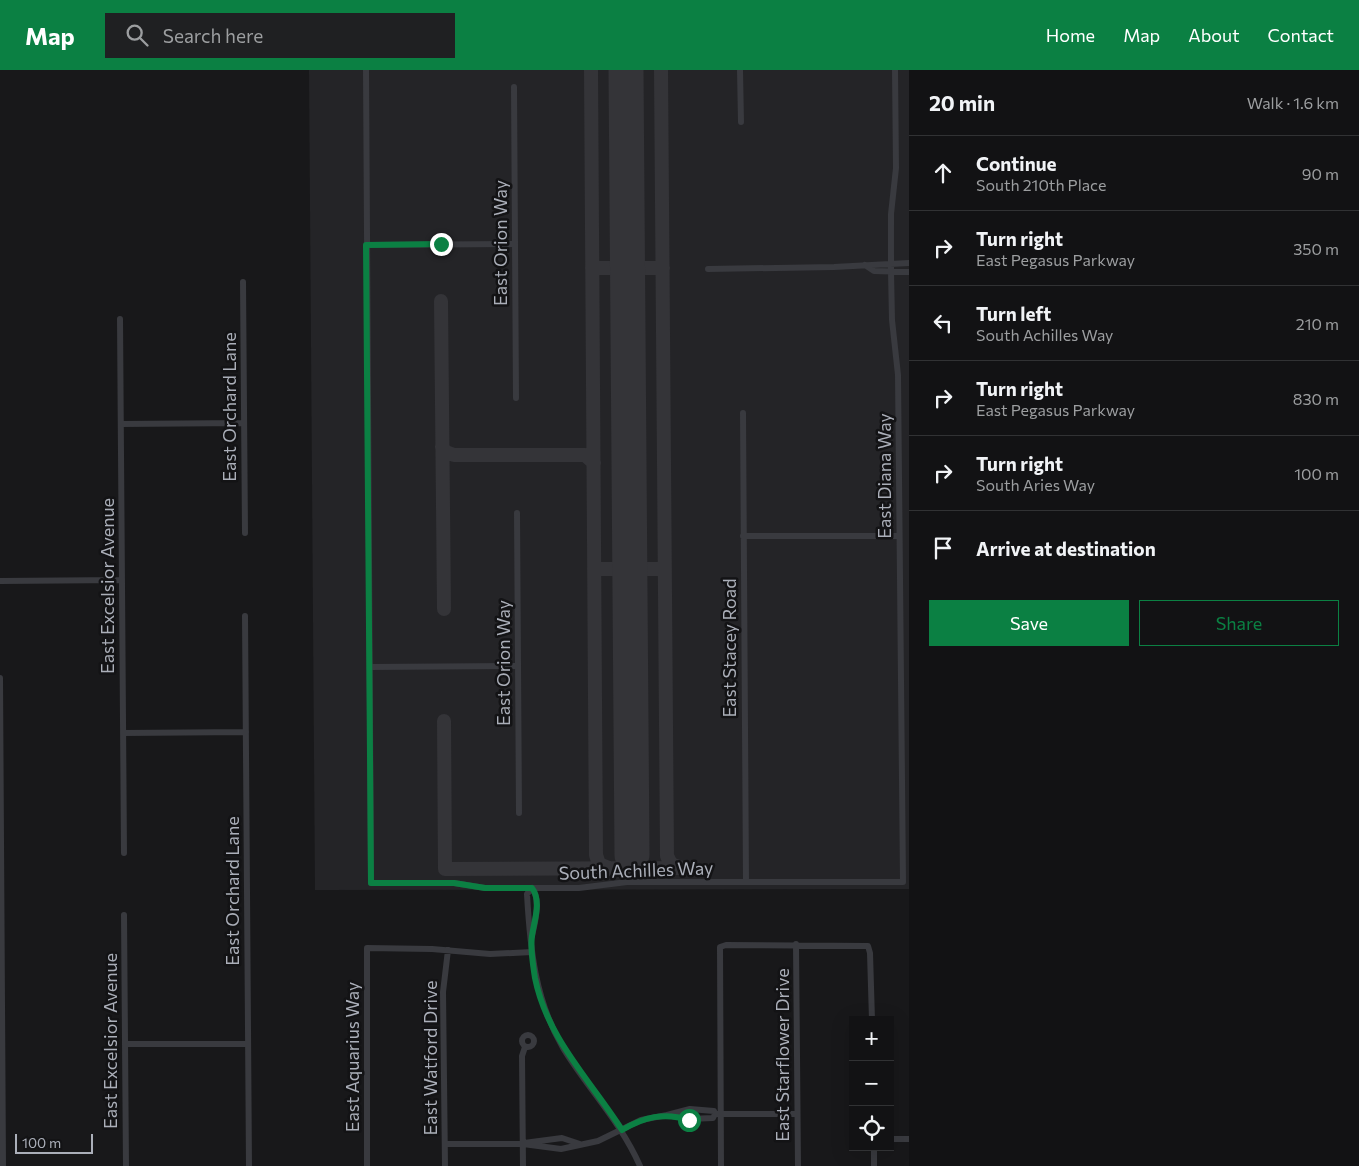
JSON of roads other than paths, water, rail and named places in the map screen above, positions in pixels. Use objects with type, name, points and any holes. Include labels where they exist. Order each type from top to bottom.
[{"type":"street","points":[[366,70],[370,667],[518,666]]},
{"type":"street","points":[[740,70],[741,122]]},
{"type":"street","name":"East Diana Way","points":[[895,70],[896,168],[891,214],[891,272],[892,320],[898,363],[902,882]]},
{"type":"street","name":"East Orion Way","points":[[514,87],[516,398]]},
{"type":"street","points":[[366,245],[515,244]]},
{"type":"street","points":[[708,269],[909,262]]},
{"type":"street","points":[[865,265],[874,271],[909,272]]},
{"type":"street","name":"East Orchard Lane","points":[[243,282],[245,533]]},
{"type":"street","name":"East Excelsior Avenue","points":[[120,319],[124,854]]},
{"type":"street","name":"East Stacey Road","points":[[743,413],[746,882]]},
{"type":"street","points":[[121,424],[244,423]]},
{"type":"street","name":"East Orion Way","points":[[517,513],[519,814]]},
{"type":"street","points":[[744,536],[899,536]]},
{"type":"street","points":[[0,581],[122,580]]},
{"type":"street","name":"East Orchard Lane","points":[[245,616],[249,1166]]},
{"type":"street","name":"South Achilles Way","points":[[370,667],[371,883],[447,883],[485,888],[588,888],[628,882],[902,882]]},
{"type":"street","points":[[0,678],[3,1166]]},
{"type":"street","points":[[123,733],[246,732]]},
{"type":"street","points":[[532,888],[527,894],[532,952],[537,984],[554,1031],[564,1050],[622,1130],[640,1166]]},
{"type":"street","name":"East Excelsior Avenue","points":[[124,915],[126,1166]]},
{"type":"street","points":[[721,1166],[718,1114],[720,948],[726,945],[796,944],[868,946],[870,953],[872,1016]]},
{"type":"street","name":"East Starflower Drive","points":[[796,944],[798,1166]]},
{"type":"street","name":"East Aquarius Way","points":[[367,1166],[367,948],[448,950]]},
{"type":"street","points":[[448,950],[490,954],[532,952]]},
{"type":"street","name":"East Watford Drive","points":[[445,1166],[444,992],[448,950]]},
{"type":"street","points":[[125,1044],[248,1044]]},
{"type":"street","points":[[524,1166],[522,1056],[525,1047]]},
{"type":"street","points":[[445,1144],[523,1144],[561,1149],[598,1141],[641,1120],[687,1110],[694,1114],[713,1118],[718,1114],[797,1114]]},
{"type":"street","points":[[523,1144],[535,1140],[557,1140],[562,1138],[580,1144]]},
{"type":"street","points":[[894,1139],[909,1139]]},
{"type":"street","points":[[557,1140],[557,1148]]},
{"type":"street","points":[[874,1151],[874,1166]]}]
